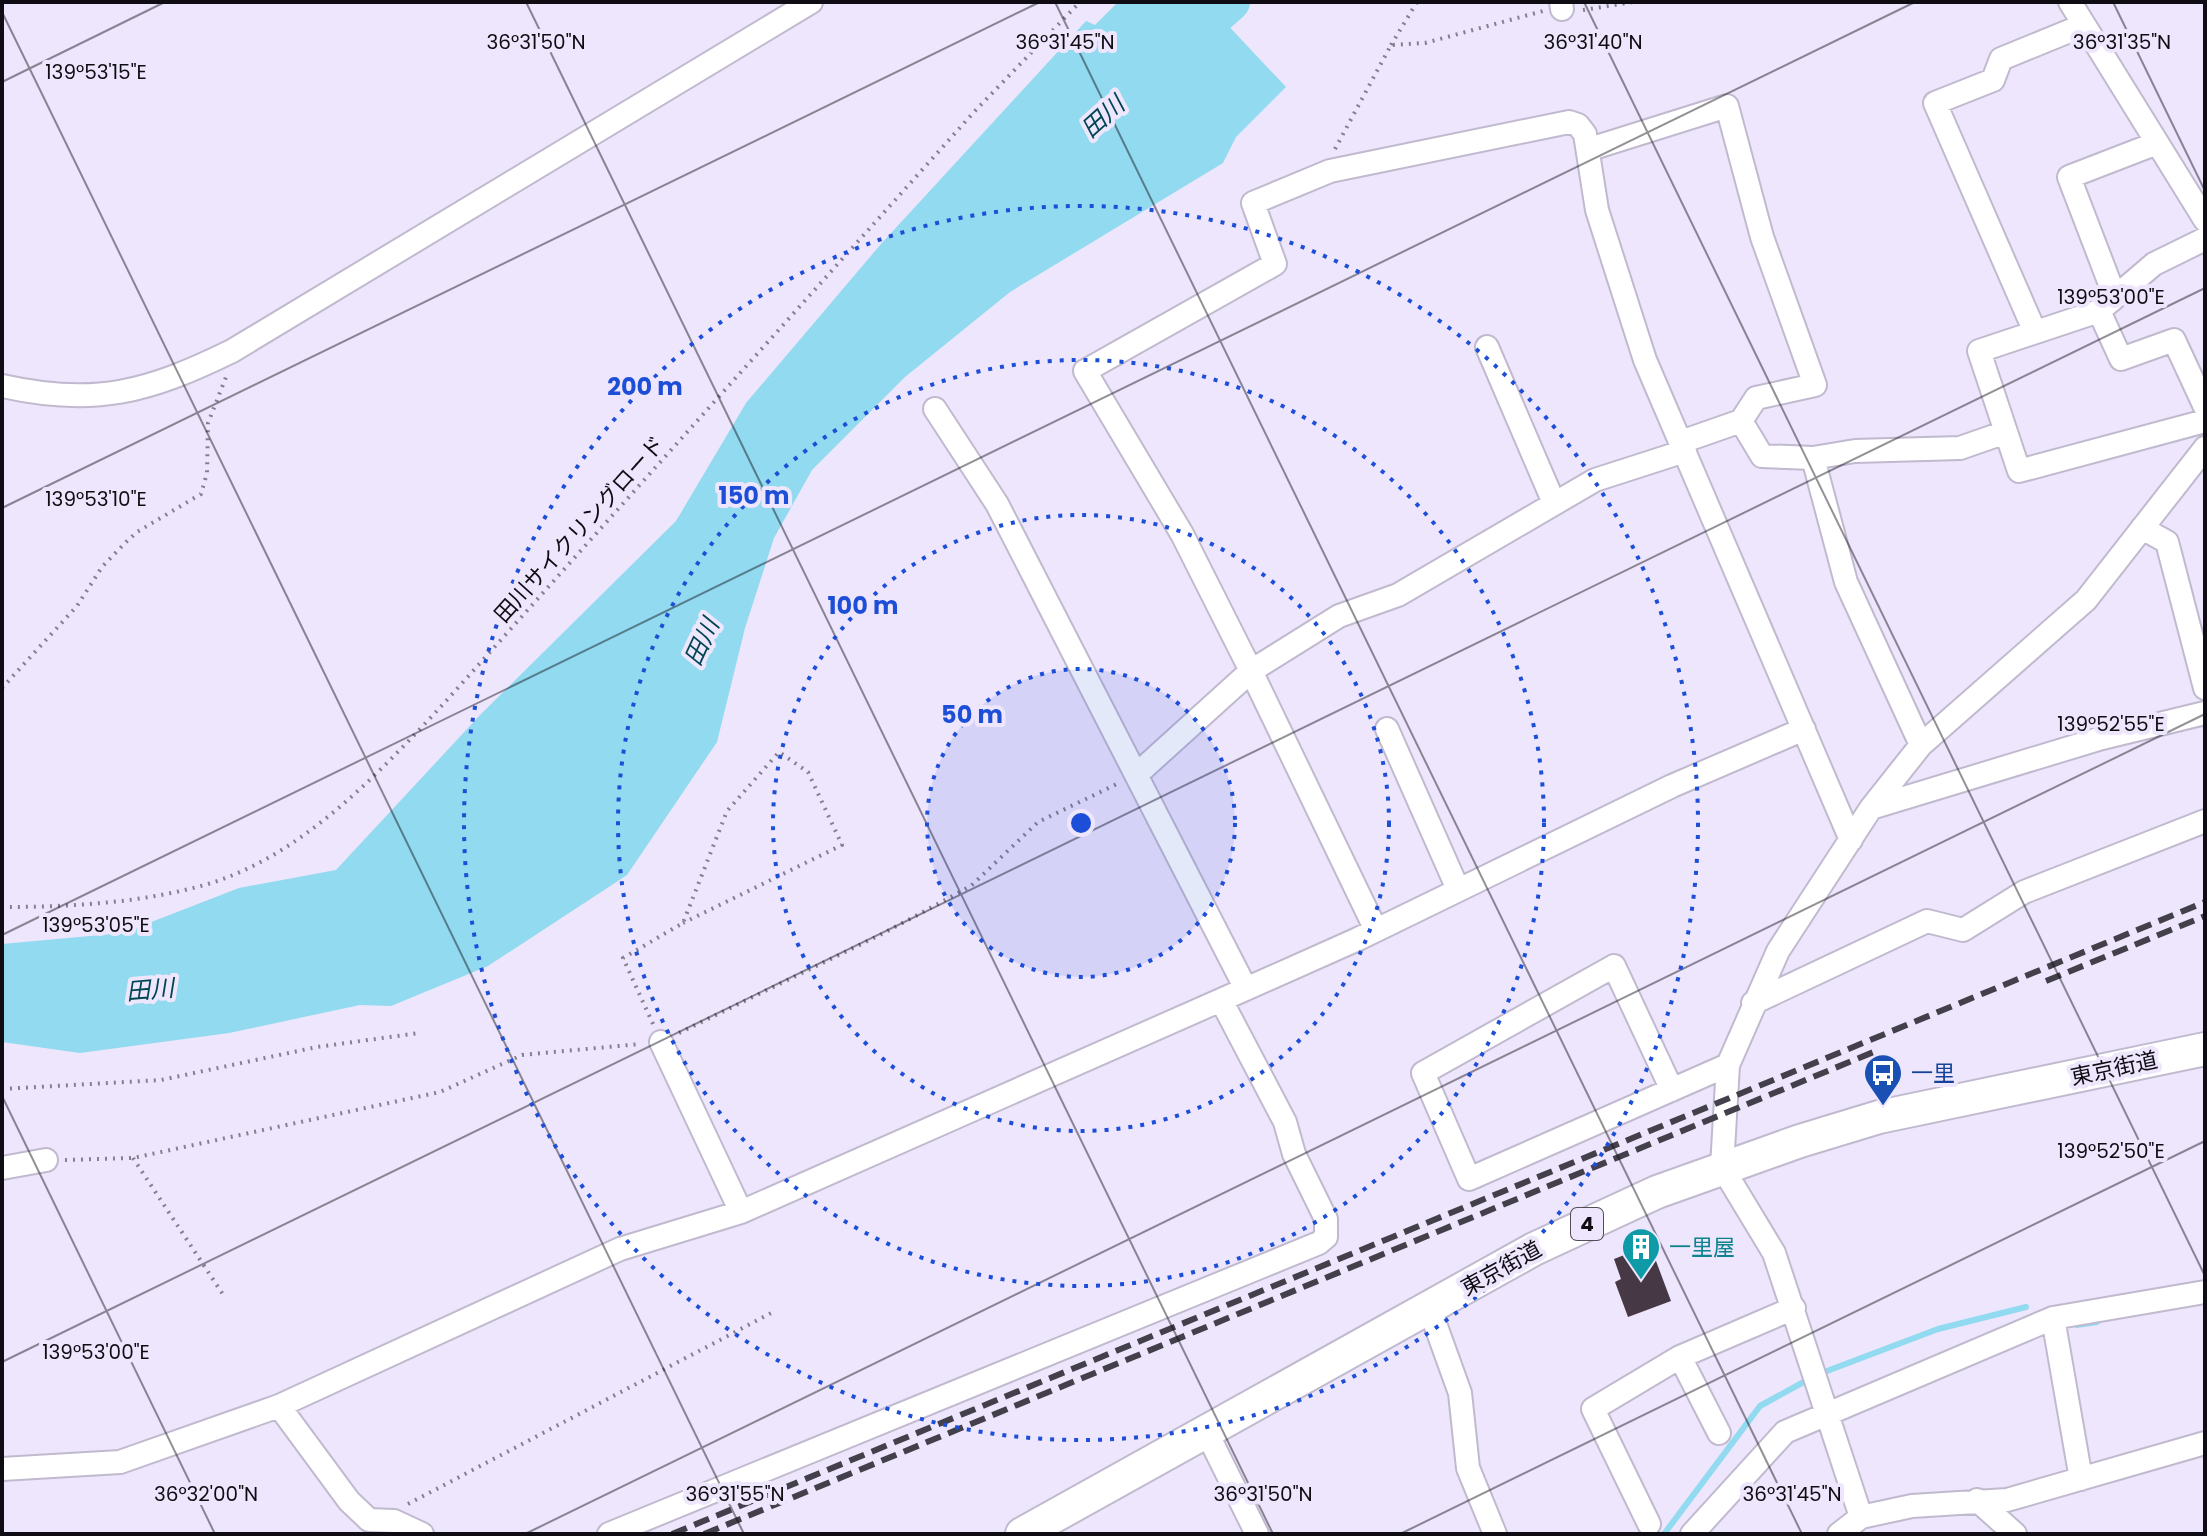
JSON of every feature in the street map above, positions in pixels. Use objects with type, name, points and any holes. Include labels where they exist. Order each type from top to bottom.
[{"type":"highway","name":"東京街道","points":[[1022,1534],[1534,1249],[1722,1167],[1879,1117],[2205,1049]]},
{"type":"street","points":[[2,386],[80,397],[111,395],[144,389],[232,351],[811,2]]},
{"type":"street","points":[[2070,2],[2157,143],[2198,195],[2205,220]]},
{"type":"street","points":[[2035,332],[1935,103],[1993,80],[2001,59],[2084,25]]},
{"type":"street","points":[[1136,775],[1251,671],[1339,616],[1398,595],[1595,480],[1741,421],[1756,398],[1815,385],[1762,237],[1727,106],[1590,149]]},
{"type":"street","points":[[1375,928],[1182,534],[1085,371],[1275,264],[1253,203],[1330,171],[1569,122],[1578,125],[1590,149],[1602,225],[1645,360],[1851,840]]},
{"type":"street","points":[[2157,143],[2069,177],[2121,359],[2174,340],[2205,407]]},
{"type":"street","points":[[2205,239],[2154,264],[2107,304],[1979,351],[2019,471],[2205,421]]},
{"type":"street","points":[[1487,347],[1554,503]]},
{"type":"street","points":[[935,409],[997,504],[1246,989]]},
{"type":"street","points":[[1741,421],[1762,456],[1813,458],[1855,451],[1960,448],[2006,432]]},
{"type":"street","points":[[1861,1517],[1774,1253],[1722,1167],[1728,1065],[1778,951],[1871,808],[1921,745],[2086,600],[2205,448]]},
{"type":"street","points":[[1813,458],[1846,582],[1921,745]]},
{"type":"street","points":[[2142,528],[2167,542],[2205,688]]},
{"type":"street","points":[[1871,808],[2102,738],[2205,713]]},
{"type":"street","points":[[1387,729],[1457,887]]},
{"type":"street","points":[[2,1469],[120,1462],[279,1406],[620,1249],[741,1212],[1246,989],[1672,786],[1804,729]]},
{"type":"street","points":[[1753,1003],[1927,921],[1963,930],[2024,892],[2205,821]]},
{"type":"street","points":[[1672,1090],[1614,966],[1423,1073],[1469,1179],[1672,1090],[1728,1065]]},
{"type":"street","points":[[609,1534],[1319,1243],[1326,1237],[1328,1227],[1294,1154],[1285,1122],[1221,1000]]},
{"type":"street","points":[[661,1042],[741,1212]]},
{"type":"street","points":[[2,1168],[46,1160]]},
{"type":"street","points":[[1692,1534],[1785,1432],[2053,1318],[2205,1292]]},
{"type":"street","points":[[1429,1307],[1460,1393],[1468,1468],[1495,1534]]},
{"type":"street","points":[[1649,1524],[1593,1409],[1680,1357],[1794,1308]]},
{"type":"street","points":[[2053,1318],[2081,1479]]},
{"type":"street","points":[[1680,1357],[1719,1433]]},
{"type":"street","points":[[279,1406],[349,1501],[369,1520],[394,1521],[422,1534]]},
{"type":"street","points":[[1206,1431],[1257,1534]]},
{"type":"street","points":[[1839,1534],[1861,1517],[1912,1506],[2007,1500],[2205,1443]]},
{"type":"street","points":[[1977,1500],[2015,1534]]},
{"type":"path","name":"田川サイクリングロード","points":[[2,907],[134,899],[210,883],[285,846],[361,789],[447,700],[974,112],[1080,2]]},
{"type":"path","points":[[1330,171],[1335,147],[1417,2]]},
{"type":"path","points":[[1391,45],[1425,43],[1561,6],[1573,11],[1633,2]]},
{"type":"path","points":[[2,688],[68,617],[102,567],[125,543],[137,532],[201,494],[207,473],[208,423],[229,371],[232,351]]},
{"type":"path","points":[[661,1042],[623,958],[683,923],[842,845],[808,772],[779,752],[727,811],[683,923]]},
{"type":"path","points":[[46,1160],[133,1158],[440,1092],[522,1055],[661,1042],[882,934],[971,886],[1038,822],[1136,775]]},
{"type":"path","points":[[2,1089],[161,1080],[317,1047],[419,1033]]},
{"type":"path","points":[[133,1158],[224,1296]]},
{"type":"path","points":[[394,1521],[404,1506],[775,1311]]},
{"type":"water","points":[[1118,2],[1206,2],[1286,87],[1236,137],[1223,163],[1010,292],[905,377],[812,470],[774,538],[745,628],[717,742],[627,875],[488,966],[391,1006],[360,1005],[229,1033],[80,1053],[2,1042],[2,944],[123,933],[239,888],[336,870],[481,714],[676,521],[746,403],[881,244],[1086,21],[1095,25]]},
{"type":"building","name":"一里屋","points":[[1650,1245],[1671,1301],[1628,1317],[1615,1282],[1621,1279],[1614,1259]]},
{"type":"waterway","name":"田川","points":[[1179,48],[1231,2]]},
{"type":"waterway","points":[[1819,1374],[1938,1329],[2026,1307]]},
{"type":"waterway","points":[[2077,1325],[2097,1322]]},
{"type":"waterway","points":[[1664,1534],[1760,1406],[1809,1379]]},
{"type":"railway","points":[[672,1534],[2205,902]]},
{"type":"railway","points":[[2046,981],[2205,916]]},
{"type":"railway","points":[[704,1534],[1876,1051]]},
{"type":"place","name":"一里","points":[[1883,1107]]},
{"type":"place","name":"一里屋","points":[[1641,1281]]}]
